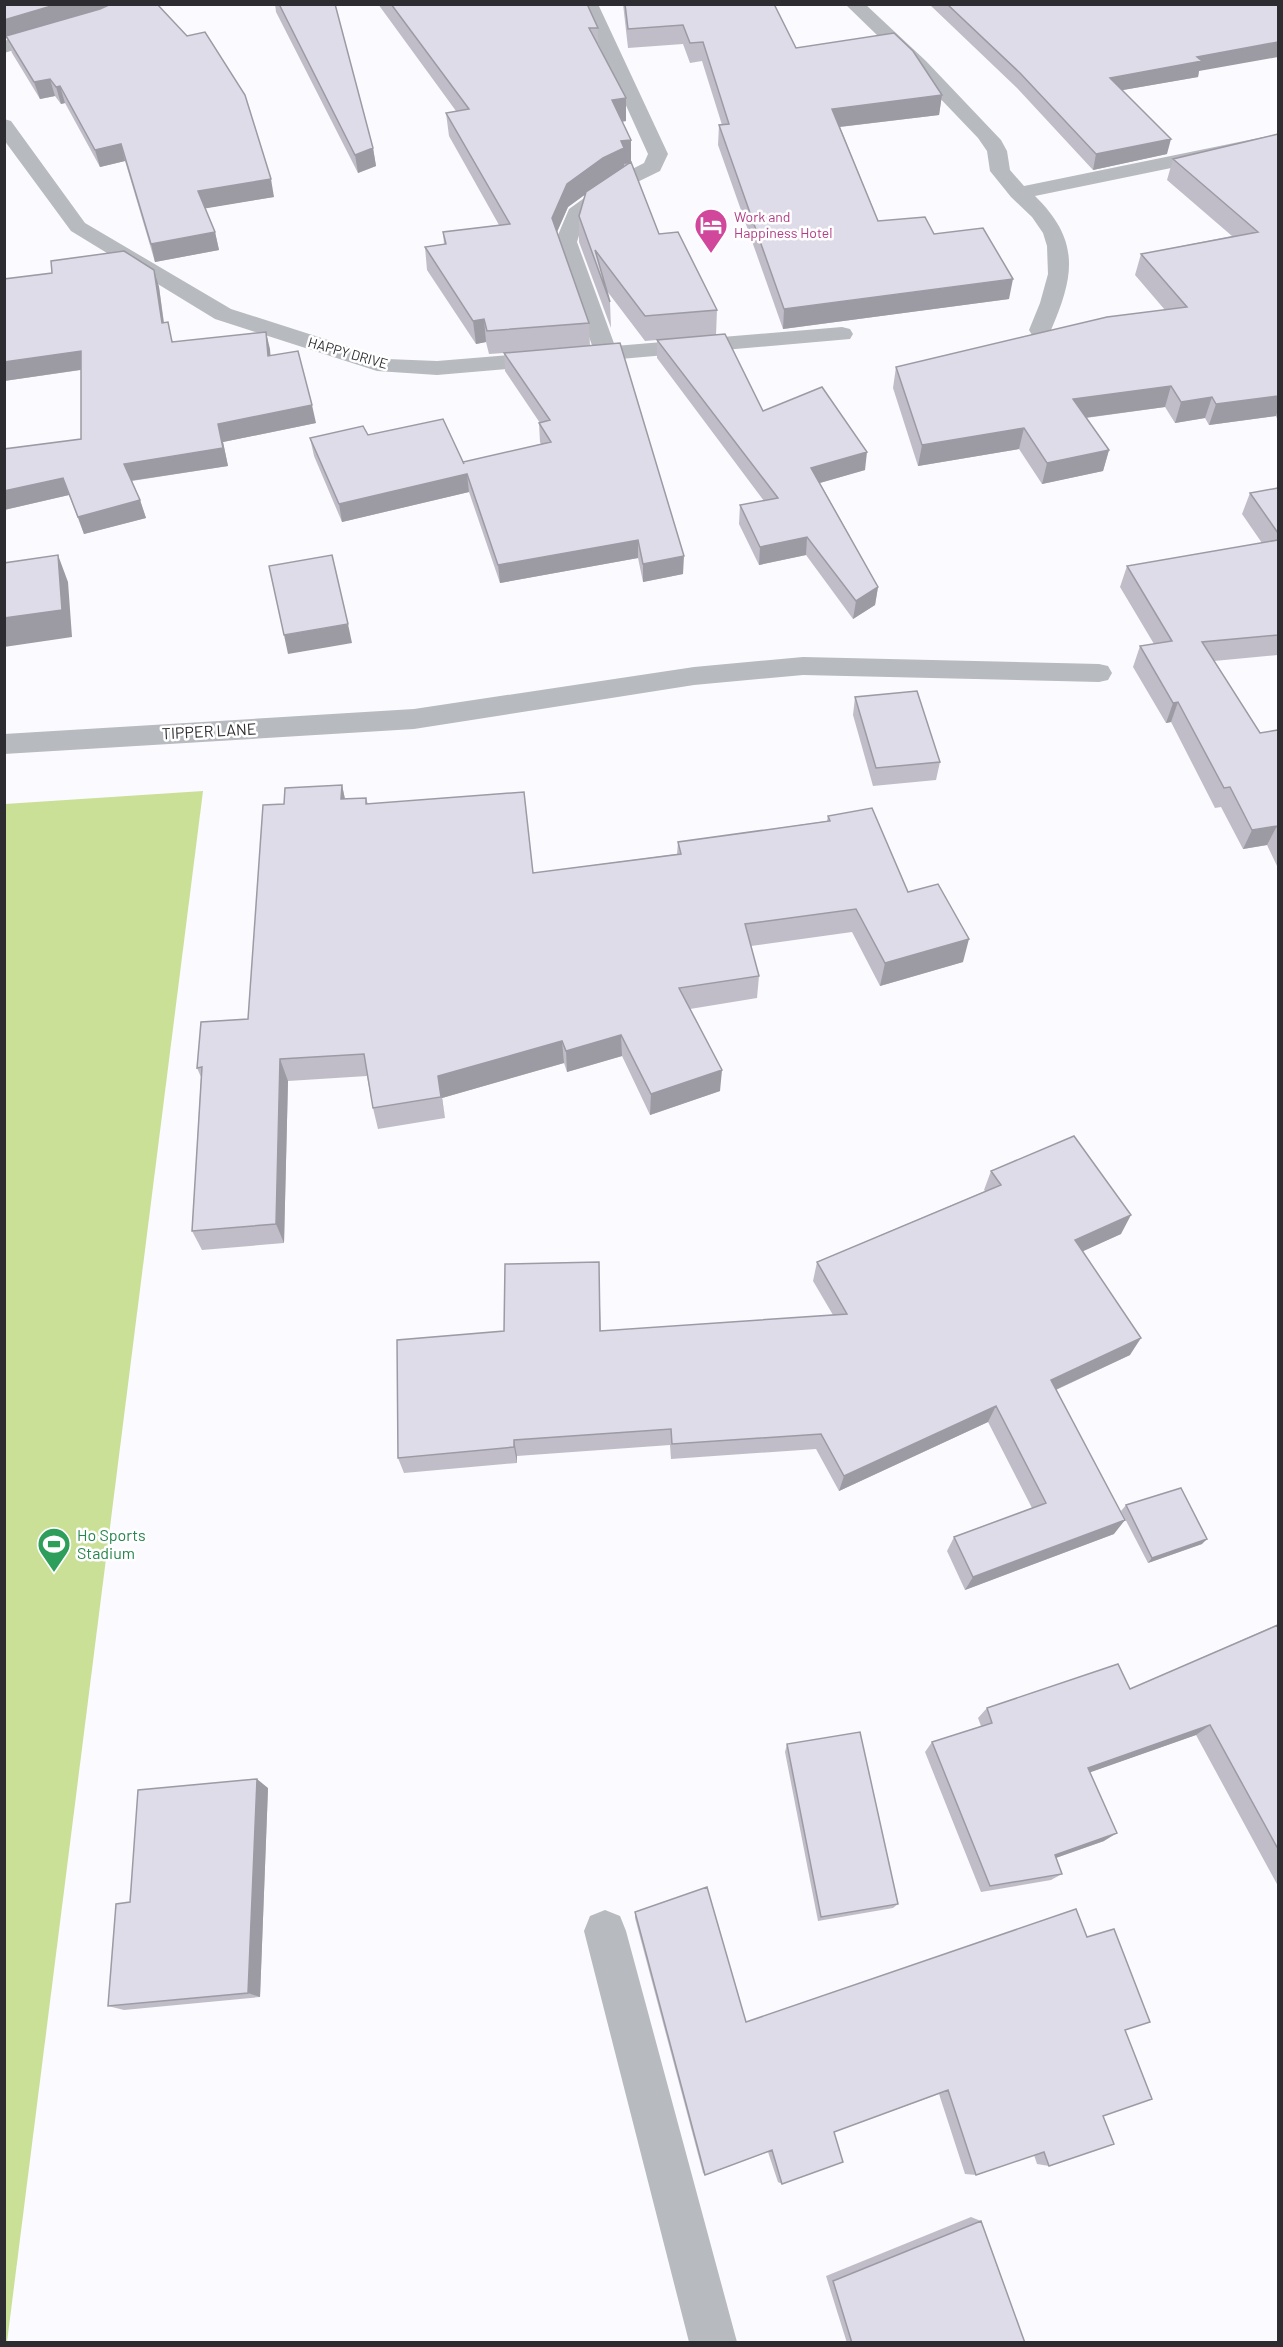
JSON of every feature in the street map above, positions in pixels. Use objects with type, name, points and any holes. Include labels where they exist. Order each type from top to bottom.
[{"type":"street","points":[[4,47],[97,20],[134,4]]},
{"type":"street","points":[[589,4],[658,154],[653,168],[612,187],[576,213],[566,242],[606,353]]},
{"type":"street","points":[[854,4],[919,64],[995,145],[1000,156],[1000,171],[1018,193],[1045,219],[1056,238],[1061,258],[1057,290],[1040,330]]},
{"type":"street","name":"HAPPY DRIVE","points":[[4,124],[78,227],[223,314],[385,366],[437,368],[842,334]]},
{"type":"street","points":[[1018,193],[1278,140]]},
{"type":"street","name":"TIPPER LANE","points":[[4,744],[414,719],[694,676],[802,666],[1099,673]]},
{"type":"street","points":[[605,1931],[713,2343]]},
{"type":"green space","name":"Ho Sports Stadium","points":[[203,791],[7,2342],[5,2342],[5,804]]},
{"type":"building","points":[[4,4],[58,4],[4,20]]},
{"type":"building","points":[[111,4],[157,4],[187,36],[205,32],[245,95],[271,179],[198,191],[215,232],[151,244],[121,144],[95,150],[60,86],[56,87],[50,79],[34,82],[6,36]]},
{"type":"building","points":[[279,4],[335,4],[373,148],[355,155]]},
{"type":"building","points":[[391,4],[587,4],[598,28],[589,28],[626,98],[612,100],[631,140],[621,141],[624,148],[603,158],[567,184],[552,218],[589,323],[487,331],[484,319],[473,321],[425,247],[446,244],[443,232],[510,224],[446,113],[469,109]]},
{"type":"building","points":[[625,4],[774,4],[796,48],[894,33],[913,51],[942,95],[832,109],[878,221],[925,217],[934,234],[983,228],[1013,279],[784,309],[719,125],[729,124],[703,42],[690,43],[683,25],[628,29]]},
{"type":"building","points":[[947,4],[1278,4],[1278,42],[1197,57],[1202,61],[1110,78],[1171,139],[1096,154],[1020,73]]},
{"type":"building","points":[[1278,134],[1278,396],[1216,404],[1212,397],[1181,402],[1171,386],[1073,399],[1109,450],[1047,463],[1024,428],[922,445],[896,367],[1107,317],[1187,307],[1141,254],[1258,232],[1173,159]]},
{"type":"building","points":[[631,162],[659,234],[678,232],[717,310],[645,316],[595,250],[610,302],[579,216],[586,192]]},
{"type":"building","points":[[124,251],[154,270],[162,323],[168,322],[172,342],[266,332],[268,356],[298,351],[312,405],[218,424],[223,448],[124,464],[140,500],[78,517],[63,478],[4,491],[4,449],[81,439],[81,351],[4,362],[4,279],[52,273],[51,261]]},
{"type":"building","points":[[725,334],[763,411],[822,387],[867,452],[811,468],[878,587],[856,601],[807,537],[760,547],[740,505],[778,498],[657,340]]},
{"type":"building","points":[[620,343],[684,556],[643,564],[638,540],[498,565],[467,474],[339,504],[310,438],[363,426],[368,435],[443,419],[463,462],[551,442],[539,423],[550,420],[504,353]]},
{"type":"building","points":[[1278,488],[1278,533],[1250,493]]},
{"type":"building","points":[[1278,540],[1278,635],[1202,642],[1260,733],[1278,730],[1278,829],[1277,826],[1252,830],[1230,787],[1224,788],[1178,702],[1173,703],[1140,646],[1172,641],[1127,566]]},
{"type":"building","points":[[58,555],[62,610],[4,618],[4,563]]},
{"type":"building","points":[[332,555],[348,624],[284,635],[269,566]]},
{"type":"building","points":[[917,691],[940,762],[876,768],[855,697]]},
{"type":"building","points":[[342,785],[341,799],[366,798],[366,804],[524,792],[533,873],[681,854],[678,842],[830,821],[828,816],[872,808],[908,892],[938,884],[969,939],[885,963],[856,909],[745,924],[759,976],[679,988],[722,1070],[651,1094],[621,1035],[566,1051],[562,1041],[438,1076],[441,1097],[373,1108],[364,1054],[280,1059],[276,1224],[192,1231],[202,1067],[197,1068],[201,1022],[248,1019],[263,805],[284,804],[285,788]]},
{"type":"building","points":[[1074,1136],[1131,1215],[1075,1240],[1141,1338],[1051,1380],[1125,1520],[973,1577],[954,1537],[1046,1503],[996,1406],[844,1476],[821,1434],[672,1444],[671,1429],[514,1440],[514,1447],[398,1458],[397,1340],[504,1331],[505,1264],[599,1262],[600,1331],[847,1314],[817,1262],[1001,1185],[991,1171]]},
{"type":"building","points":[[1181,1488],[1207,1539],[1152,1558],[1126,1505]]},
{"type":"building","points":[[1278,1625],[1278,1849],[1210,1725],[1088,1768],[1117,1833],[1055,1855],[1062,1874],[990,1886],[932,1742],[992,1723],[987,1708],[1118,1664],[1130,1689]]},
{"type":"building","points":[[860,1732],[898,1904],[821,1917],[787,1744]]},
{"type":"building","points":[[257,1779],[248,1993],[108,2006],[116,1904],[130,1902],[138,1790]]},
{"type":"building","points":[[707,1887],[746,2022],[1076,1909],[1087,1937],[1114,1929],[1150,2022],[1125,2030],[1152,2099],[1103,2116],[1114,2144],[1049,2166],[1044,2152],[976,2175],[948,2090],[834,2132],[843,2162],[782,2184],[772,2150],[705,2175],[635,1912]]},
{"type":"building","points":[[981,2221],[1025,2343],[852,2343],[833,2281]]},
{"type":"place","name":"Work and Happiness Hotel","points":[[711,254]]},
{"type":"place","name":"Ho Sports Stadium","points":[[54,1573]]}]
